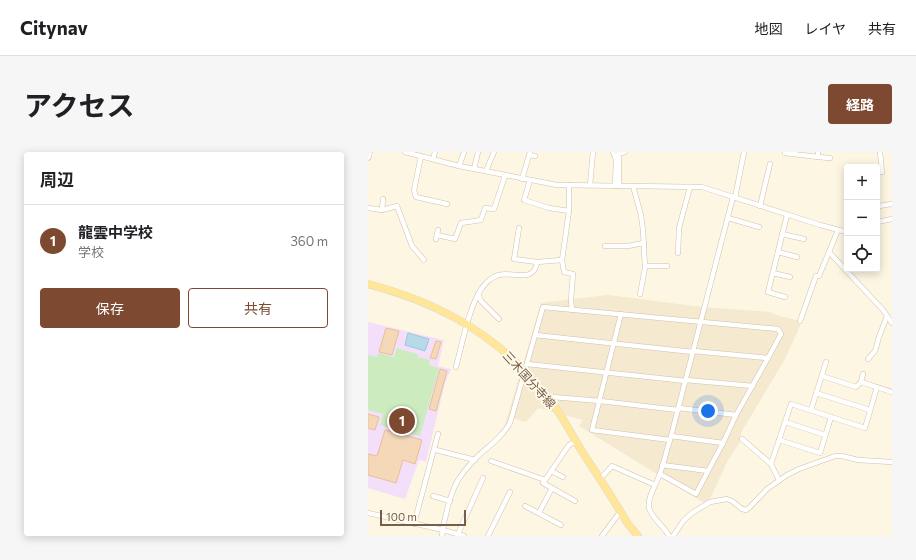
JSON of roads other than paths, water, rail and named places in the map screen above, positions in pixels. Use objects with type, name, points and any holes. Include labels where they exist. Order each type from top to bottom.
[{"type":"main road","name":"三木国分寺線","points":[[368,284],[406,295],[429,304],[467,324],[502,349],[548,398],[576,440],[620,512],[638,536]]},
{"type":"street","points":[[368,157],[369,152]]},
{"type":"street","points":[[405,152],[505,176],[557,185],[702,187],[787,215],[844,231]]},
{"type":"street","points":[[433,159],[435,152]]},
{"type":"street","points":[[460,166],[464,152]]},
{"type":"street","points":[[474,169],[478,152]]},
{"type":"street","points":[[486,171],[494,152]]},
{"type":"street","points":[[590,185],[593,152]]},
{"type":"street","points":[[613,152],[616,160],[617,186]]},
{"type":"street","points":[[617,186],[618,154],[625,152]]},
{"type":"street","points":[[669,536],[665,528],[658,522],[650,509],[649,503],[671,438],[700,322],[734,197],[744,152]]},
{"type":"street","points":[[880,152],[882,172],[880,172]]},
{"type":"street","points":[[785,153],[818,154],[830,158]]},
{"type":"street","points":[[522,179],[530,154],[535,156]]},
{"type":"street","points":[[419,155],[414,190],[416,197],[447,204]]},
{"type":"street","points":[[760,206],[770,164]]},
{"type":"street","points":[[479,207],[497,210],[505,176]]},
{"type":"street","points":[[530,180],[524,200],[549,208],[569,211]]},
{"type":"street","points":[[570,185],[569,211],[562,260],[564,272],[573,274],[571,300],[572,310]]},
{"type":"street","points":[[633,186],[641,215],[644,243],[645,266],[640,294]]},
{"type":"street","points":[[678,253],[679,228],[690,187]]},
{"type":"street","points":[[382,210],[384,199]]},
{"type":"street","points":[[880,206],[892,204]]},
{"type":"street","points":[[368,208],[382,210],[397,206],[412,246],[424,260]]},
{"type":"street","points":[[437,234],[455,239],[461,223],[481,220],[485,208]]},
{"type":"street","points":[[785,297],[768,292],[787,215]]},
{"type":"street","points":[[728,218],[759,226]]},
{"type":"street","points":[[880,221],[892,219]]},
{"type":"street","points":[[520,228],[514,259],[537,262],[562,260]]},
{"type":"street","points":[[800,321],[816,276],[819,276],[838,230]]},
{"type":"street","points":[[782,234],[804,239]]},
{"type":"street","points":[[605,246],[628,246],[644,243]]},
{"type":"street","points":[[778,252],[797,257]]},
{"type":"street","points":[[829,252],[887,316],[892,324]]},
{"type":"street","points":[[456,367],[467,324],[478,294],[485,284],[494,276],[500,274],[527,275],[532,273],[536,269],[537,262]]},
{"type":"street","points":[[645,266],[667,266]]},
{"type":"street","points":[[773,273],[790,277]]},
{"type":"street","points":[[478,294],[481,301],[499,319]]},
{"type":"street","points":[[442,536],[450,501],[458,480],[475,460],[505,431],[510,423],[543,307],[778,329],[781,334],[736,415],[696,494],[660,474]]},
{"type":"street","points":[[621,314],[592,430],[723,443]]},
{"type":"street","points":[[868,359],[875,351],[887,316]]},
{"type":"street","points":[[535,335],[693,352],[768,358]]},
{"type":"street","points":[[811,410],[826,362]]},
{"type":"street","points":[[527,364],[753,386]]},
{"type":"street","points":[[822,376],[856,387],[861,382],[863,374]]},
{"type":"street","points":[[861,382],[892,392]]},
{"type":"street","points":[[771,464],[791,404],[865,428],[878,387]]},
{"type":"street","points":[[816,393],[870,410]]},
{"type":"street","points":[[548,398],[553,397],[600,401],[736,415]]},
{"type":"street","points":[[822,461],[820,453],[831,417]]},
{"type":"street","points":[[785,422],[825,435]]},
{"type":"street","points":[[414,524],[438,434]]},
{"type":"street","points":[[742,439],[771,464],[779,480]]},
{"type":"street","points":[[575,501],[543,483],[569,445],[576,440]]},
{"type":"street","points":[[779,440],[820,453]]},
{"type":"street","points":[[436,450],[475,460]]},
{"type":"street","points":[[673,536],[684,520],[702,506],[710,502],[727,499],[746,510],[779,480],[799,469],[835,456],[858,460],[892,462]]},
{"type":"street","points":[[491,461],[545,480]]},
{"type":"street","points":[[662,465],[708,471]]},
{"type":"street","points":[[600,479],[612,466],[655,485]]},
{"type":"street","points":[[551,471],[563,477]]},
{"type":"street","points":[[458,534],[483,478]]},
{"type":"street","points":[[539,513],[552,488]]},
{"type":"street","points":[[488,536],[510,492]]},
{"type":"street","points":[[433,496],[450,501]]},
{"type":"street","points":[[525,506],[561,525]]},
{"type":"street","points":[[602,536],[620,512]]},
{"type":"street","points":[[368,513],[464,536]]},
{"type":"water","points":[[408,333],[429,339],[425,351],[405,345]]},
{"type":"place","name":"龍雲中学校","points":[[402,421]]}]
